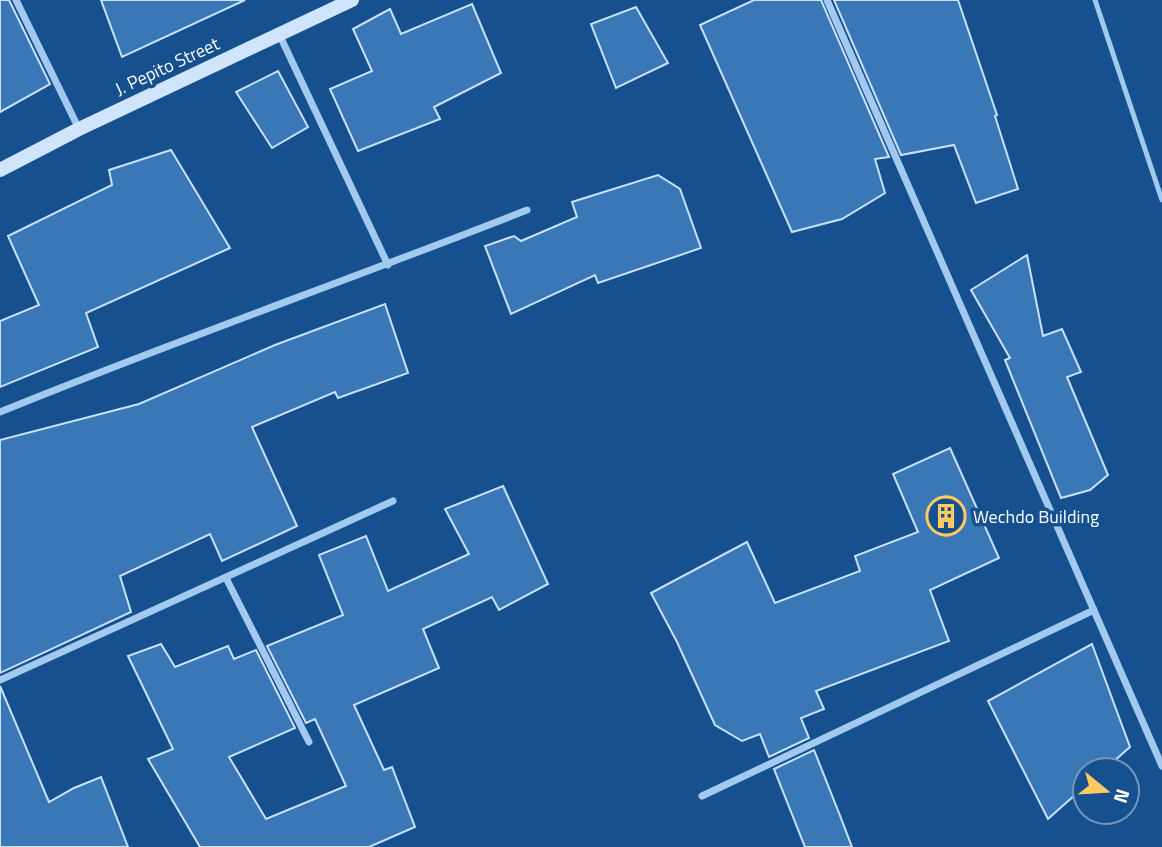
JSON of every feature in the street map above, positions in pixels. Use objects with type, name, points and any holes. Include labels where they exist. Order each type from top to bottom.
[{"type":"street","points":[[16,0],[79,128]]},
{"type":"street","name":"J. Pepito Street","points":[[0,170],[79,128],[352,0]]},
{"type":"street","points":[[827,0],[1162,766]]},
{"type":"street","points":[[280,36],[388,265]]},
{"type":"street","points":[[0,412],[142,354],[388,265],[527,211]]},
{"type":"street","points":[[0,680],[393,501]]},
{"type":"street","points":[[226,578],[309,742]]},
{"type":"street","points":[[702,796],[1094,610]]},
{"type":"lane","points":[[1095,0],[1162,200]]},
{"type":"building","points":[[0,0],[9,0],[50,84],[0,112]]},
{"type":"building","points":[[101,0],[245,0],[122,57]]},
{"type":"building","points":[[754,0],[821,0],[889,157],[875,159],[885,193],[842,219],[792,232],[700,25]]},
{"type":"building","points":[[834,0],[958,0],[997,115],[995,116],[1018,189],[976,203],[954,145],[901,155]]},
{"type":"building","points":[[472,4],[501,73],[434,107],[440,119],[358,151],[330,89],[372,71],[353,29],[390,9],[401,34]]},
{"type":"building","points":[[636,7],[668,63],[616,88],[591,24]]},
{"type":"building","points":[[278,71],[308,127],[272,148],[236,92]]},
{"type":"building","points":[[171,150],[230,248],[86,313],[98,347],[0,387],[0,321],[39,305],[8,236],[112,185],[109,170]]},
{"type":"building","points":[[658,175],[680,189],[701,248],[598,283],[595,275],[511,314],[485,246],[514,236],[521,241],[577,217],[572,202]]},
{"type":"building","points":[[1027,255],[1043,336],[1062,329],[1081,372],[1067,377],[1108,475],[1090,490],[1061,498],[1005,360],[1010,358],[971,290]]},
{"type":"building","points":[[385,304],[408,373],[338,398],[335,392],[252,427],[297,526],[222,561],[210,534],[120,576],[131,612],[0,673],[0,440],[139,404],[275,345]]},
{"type":"building","points":[[950,448],[999,558],[930,590],[949,641],[816,691],[824,709],[801,718],[809,738],[769,757],[760,734],[742,741],[715,725],[651,593],[747,542],[775,603],[860,571],[855,556],[918,532],[893,474]]},
{"type":"building","points":[[503,486],[548,584],[499,610],[492,597],[423,629],[439,668],[354,705],[384,770],[392,767],[415,827],[369,847],[200,847],[148,759],[173,749],[128,656],[161,644],[175,667],[228,646],[234,659],[256,650],[295,728],[229,757],[266,819],[346,786],[315,719],[306,723],[267,646],[343,615],[319,555],[366,536],[388,591],[469,554],[445,509]]},
{"type":"building","points":[[1092,644],[1130,747],[1120,756],[1071,756],[1071,798],[1048,819],[988,701]]},
{"type":"building","points":[[0,686],[49,802],[101,777],[128,847],[0,847]]},
{"type":"building","points":[[814,750],[852,847],[805,847],[774,769]]},
{"type":"place","name":"Wechdo Building","points":[[946,516]]}]
